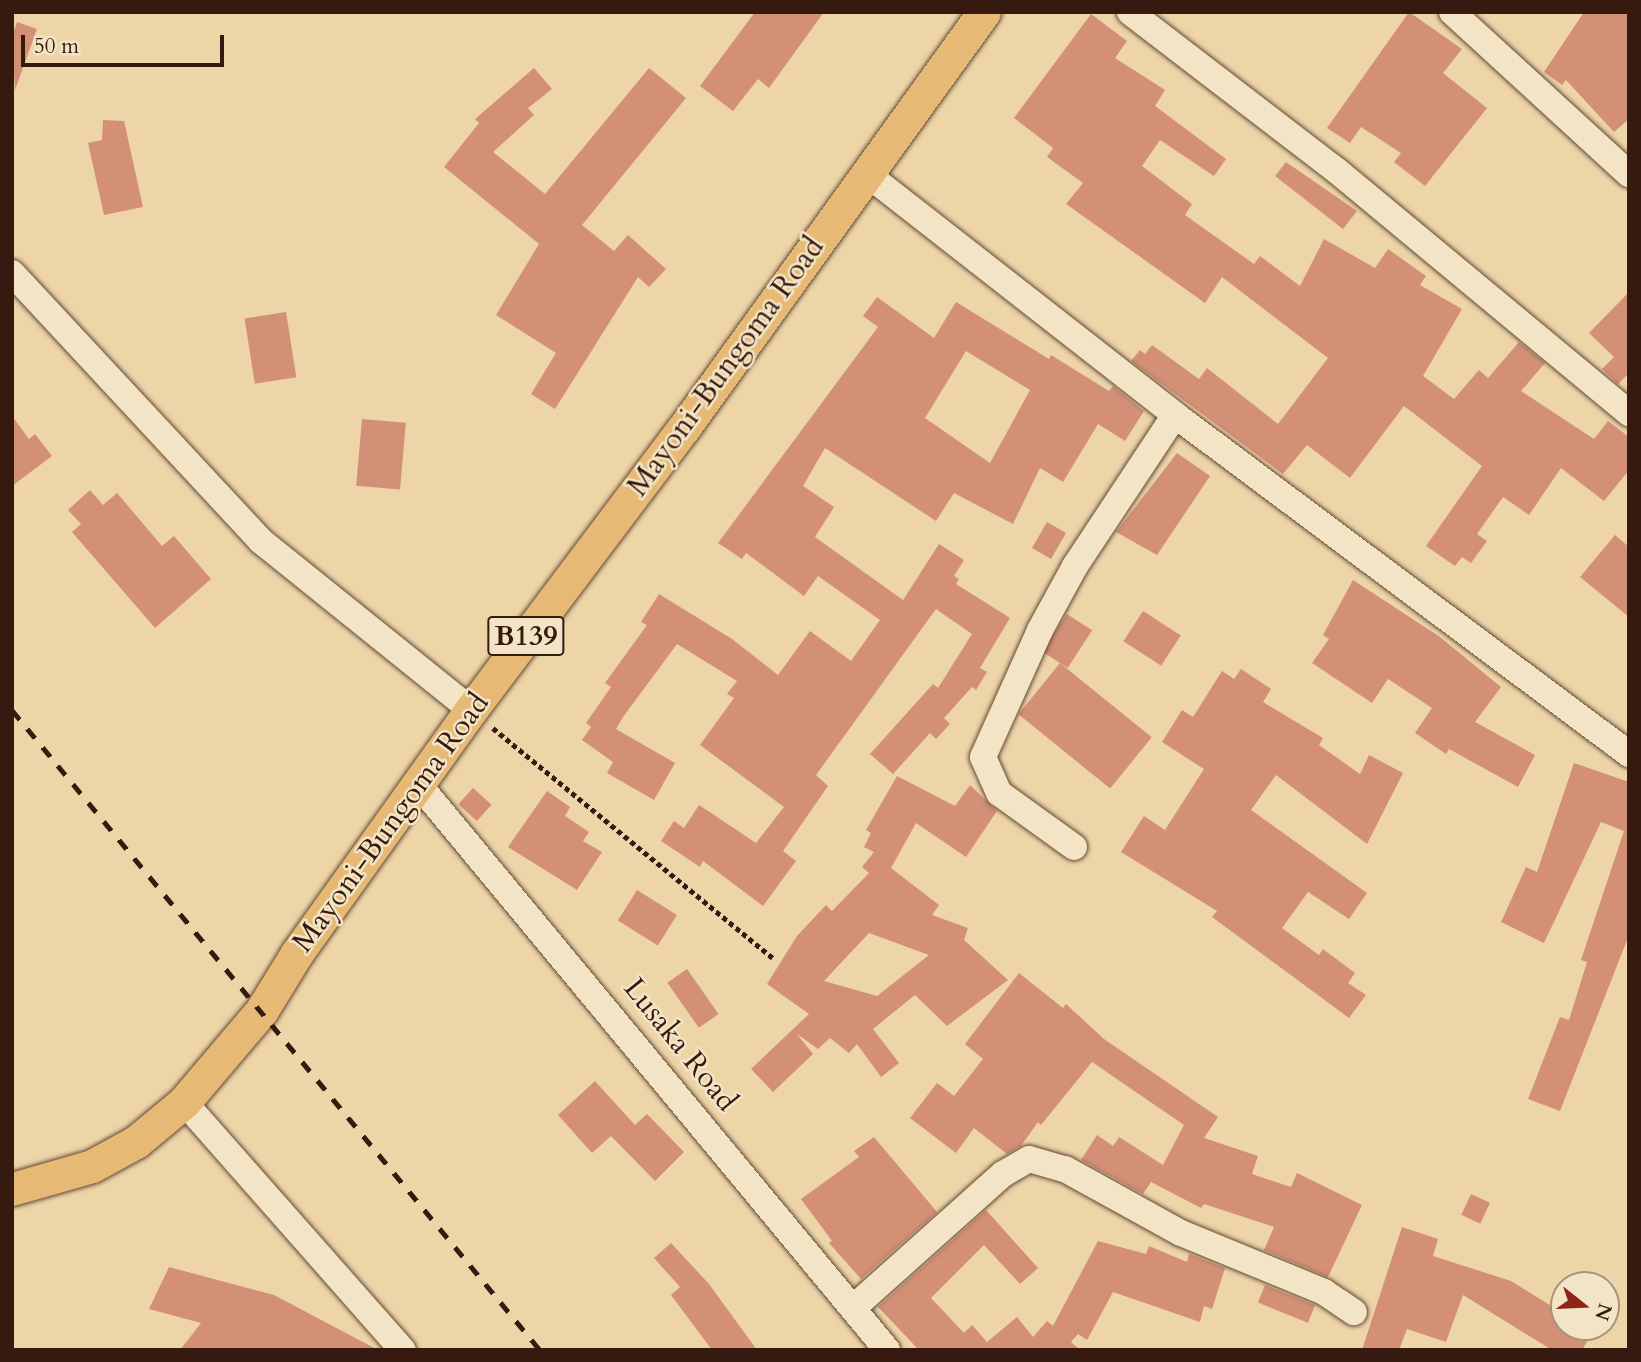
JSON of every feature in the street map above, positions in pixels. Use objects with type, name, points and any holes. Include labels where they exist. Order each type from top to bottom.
[{"type":"main road","name":"Mayoni-Bungoma Road","points":[[12,1189],[92,1166],[136,1142],[184,1102],[262,1010],[297,953],[471,710],[683,429],[984,12]]},
{"type":"street","points":[[1130,12],[1336,170],[1629,413]]},
{"type":"street","points":[[1452,12],[1629,174]]},
{"type":"street","points":[[867,174],[1175,415],[1629,754]]},
{"type":"street","points":[[12,273],[261,541],[471,710]]},
{"type":"street","points":[[1074,847],[999,793],[983,757],[1040,630],[1075,566],[1175,415]]},
{"type":"street","name":"Lusaka Road","points":[[419,785],[887,1350]]},
{"type":"street","points":[[184,1102],[397,1347]]},
{"type":"street","points":[[853,1308],[1003,1174],[1029,1159],[1065,1169],[1181,1233],[1324,1292],[1354,1312]]},
{"type":"path","points":[[471,710],[773,958]]},
{"type":"building","points":[[755,12],[824,12],[769,88],[758,79],[733,111],[700,86]]},
{"type":"building","points":[[1409,12],[1462,49],[1443,73],[1487,108],[1425,186],[1394,162],[1401,153],[1361,127],[1350,143],[1327,128]]},
{"type":"building","points":[[1584,12],[1629,12],[1629,119],[1614,132],[1566,80],[1562,85],[1544,72]]},
{"type":"building","points":[[1091,14],[1127,41],[1115,58],[1165,90],[1155,106],[1226,159],[1214,176],[1160,140],[1142,166],[1192,204],[1185,215],[1254,264],[1260,256],[1300,286],[1324,239],[1375,268],[1388,249],[1426,276],[1420,285],[1462,309],[1423,376],[1454,399],[1479,370],[1488,378],[1519,342],[1545,363],[1521,391],[1594,439],[1608,421],[1629,437],[1629,470],[1604,501],[1561,468],[1529,515],[1503,497],[1477,534],[1487,541],[1471,563],[1462,557],[1455,566],[1426,546],[1482,466],[1404,406],[1350,478],[1307,445],[1283,474],[1131,361],[1140,350],[1145,354],[1152,345],[1199,379],[1207,368],[1278,424],[1328,358],[1222,277],[1205,303],[1066,204],[1083,183],[1047,157],[1053,148],[1014,118]]},
{"type":"building","points":[[17,22],[37,29],[15,90],[12,36]]},
{"type":"building","points":[[534,68],[552,89],[528,108],[534,115],[493,152],[545,194],[649,68],[686,98],[582,225],[614,251],[628,235],[666,269],[649,287],[638,277],[555,409],[531,394],[556,353],[496,315],[539,244],[444,167],[479,123],[475,119]]},
{"type":"building","points":[[103,120],[124,121],[143,207],[104,215],[88,143],[102,140]]},
{"type":"building","points":[[1286,162],[1357,211],[1343,229],[1275,176]]},
{"type":"building","points":[[1629,292],[1629,373],[1618,384],[1602,369],[1614,357],[1589,333]]},
{"type":"building","points":[[877,297],[934,338],[956,302],[1049,359],[1051,355],[1109,391],[1113,386],[1144,411],[1125,441],[1098,424],[1063,482],[1040,468],[1013,524],[954,493],[936,521],[825,448],[803,486],[834,507],[815,537],[903,600],[939,544],[964,560],[954,576],[959,579],[956,584],[1010,618],[980,668],[987,672],[976,690],[972,687],[944,718],[950,724],[936,739],[930,733],[893,774],[870,754],[933,684],[938,688],[972,634],[936,609],[816,775],[828,786],[783,851],[796,861],[763,906],[703,861],[700,867],[661,841],[674,821],[684,828],[699,805],[756,843],[784,807],[700,745],[734,698],[727,694],[737,681],[677,644],[623,717],[616,729],[675,763],[654,800],[607,773],[613,762],[582,740],[591,727],[586,723],[611,687],[605,683],[647,625],[641,622],[659,594],[732,639],[778,675],[810,631],[851,661],[880,620],[818,576],[804,596],[746,553],[742,559],[718,543],[878,327],[863,316]],"holes":[[[966,351],[1030,390],[990,463],[925,418]]]},
{"type":"building","points":[[286,312],[296,377],[255,384],[245,319]]},
{"type":"building","points":[[12,416],[29,439],[35,434],[52,456],[12,486]]},
{"type":"building","points":[[362,419],[406,423],[400,490],[356,486]]},
{"type":"building","points":[[1177,453],[1210,476],[1157,555],[1116,532]]},
{"type":"building","points":[[90,490],[103,505],[117,493],[162,546],[174,536],[211,579],[155,628],[72,532],[81,524],[68,510]]},
{"type":"building","points":[[1047,522],[1066,533],[1051,559],[1032,548]]},
{"type":"building","points":[[1615,535],[1629,547],[1629,617],[1580,577]]},
{"type":"building","points":[[1353,580],[1440,637],[1501,687],[1475,722],[1535,755],[1518,787],[1449,749],[1446,754],[1415,733],[1432,708],[1388,679],[1372,703],[1312,663],[1329,639],[1323,635]]},
{"type":"building","points":[[1143,611],[1181,636],[1161,666],[1123,641]]},
{"type":"building","points":[[1067,614],[1092,630],[1068,668],[1042,652]]},
{"type":"building","points":[[1060,663],[1152,737],[1110,789],[1018,714]]},
{"type":"building","points":[[1241,669],[1271,689],[1263,702],[1323,738],[1319,745],[1360,774],[1369,755],[1403,773],[1367,844],[1276,775],[1251,810],[1367,893],[1349,919],[1308,892],[1282,928],[1319,955],[1323,949],[1355,973],[1348,983],[1366,995],[1349,1018],[1212,917],[1217,911],[1121,852],[1144,816],[1165,830],[1204,769],[1162,742],[1182,710],[1193,717],[1222,671],[1234,679]]},
{"type":"building","points":[[1574,763],[1629,782],[1629,935],[1560,1111],[1528,1099],[1560,1017],[1569,1020],[1587,962],[1581,960],[1624,831],[1601,822],[1544,943],[1501,922],[1526,867],[1537,872]]},
{"type":"building","points":[[897,776],[955,806],[970,785],[997,811],[966,857],[916,823],[891,868],[939,905],[932,915],[968,928],[964,940],[1008,980],[947,1026],[915,995],[873,1029],[899,1063],[881,1077],[857,1044],[849,1053],[830,1038],[818,1049],[797,1034],[813,1054],[773,1092],[751,1069],[809,1014],[767,984],[797,936],[826,905],[832,911],[869,873],[862,867],[874,852],[864,847],[871,833],[866,830]],"holes":[[[869,933],[929,955],[877,996],[824,981]]]},
{"type":"building","points":[[473,788],[492,805],[477,821],[458,804]]},
{"type":"building","points":[[547,791],[570,807],[565,816],[589,832],[583,841],[602,852],[577,890],[508,847]]},
{"type":"building","points":[[637,890],[677,915],[658,945],[618,921]]},
{"type":"building","points":[[687,969],[719,1014],[699,1028],[667,983]]},
{"type":"building","points":[[1019,973],[1063,1008],[1066,1004],[1104,1039],[1218,1117],[1204,1138],[1258,1156],[1252,1174],[1291,1187],[1297,1173],[1362,1205],[1328,1277],[1264,1250],[1274,1227],[1204,1204],[1201,1208],[1151,1182],[1143,1194],[1081,1160],[1097,1135],[1113,1146],[1119,1137],[1163,1165],[1184,1125],[1092,1062],[1041,1125],[1038,1122],[1021,1146],[1007,1154],[974,1128],[956,1153],[910,1118],[937,1083],[954,1096],[983,1059],[965,1044]]},
{"type":"building","points":[[595,1081],[635,1125],[647,1114],[684,1152],[655,1181],[611,1136],[592,1153],[558,1115]]},
{"type":"building","points":[[874,1137],[937,1212],[861,1279],[829,1243],[832,1241],[801,1199],[859,1157],[854,1151]]},
{"type":"building","points":[[1471,1194],[1490,1203],[1480,1224],[1461,1215]]},
{"type":"building","points":[[986,1210],[1038,1268],[1020,1284],[984,1245],[931,1298],[964,1333],[972,1325],[987,1342],[1017,1317],[1033,1337],[1047,1321],[1053,1326],[1098,1241],[1146,1254],[1149,1246],[1187,1262],[1189,1254],[1225,1268],[1212,1309],[1204,1306],[1200,1322],[1113,1292],[1087,1340],[1078,1334],[1071,1342],[1080,1350],[919,1350],[878,1307]]},
{"type":"building","points":[[1402,1227],[1438,1239],[1433,1256],[1511,1281],[1550,1305],[1550,1341],[1587,1341],[1582,1350],[1552,1350],[1463,1295],[1446,1342],[1407,1329],[1399,1350],[1362,1350]]},
{"type":"building","points":[[671,1243],[709,1284],[757,1350],[712,1350],[671,1295],[680,1287],[654,1258]]},
{"type":"building","points":[[169,1267],[274,1295],[378,1350],[180,1350],[201,1323],[149,1309]]},
{"type":"building","points":[[1265,1285],[1315,1305],[1308,1323],[1258,1303]]},
{"type":"railway","points":[[12,710],[540,1350]]}]
